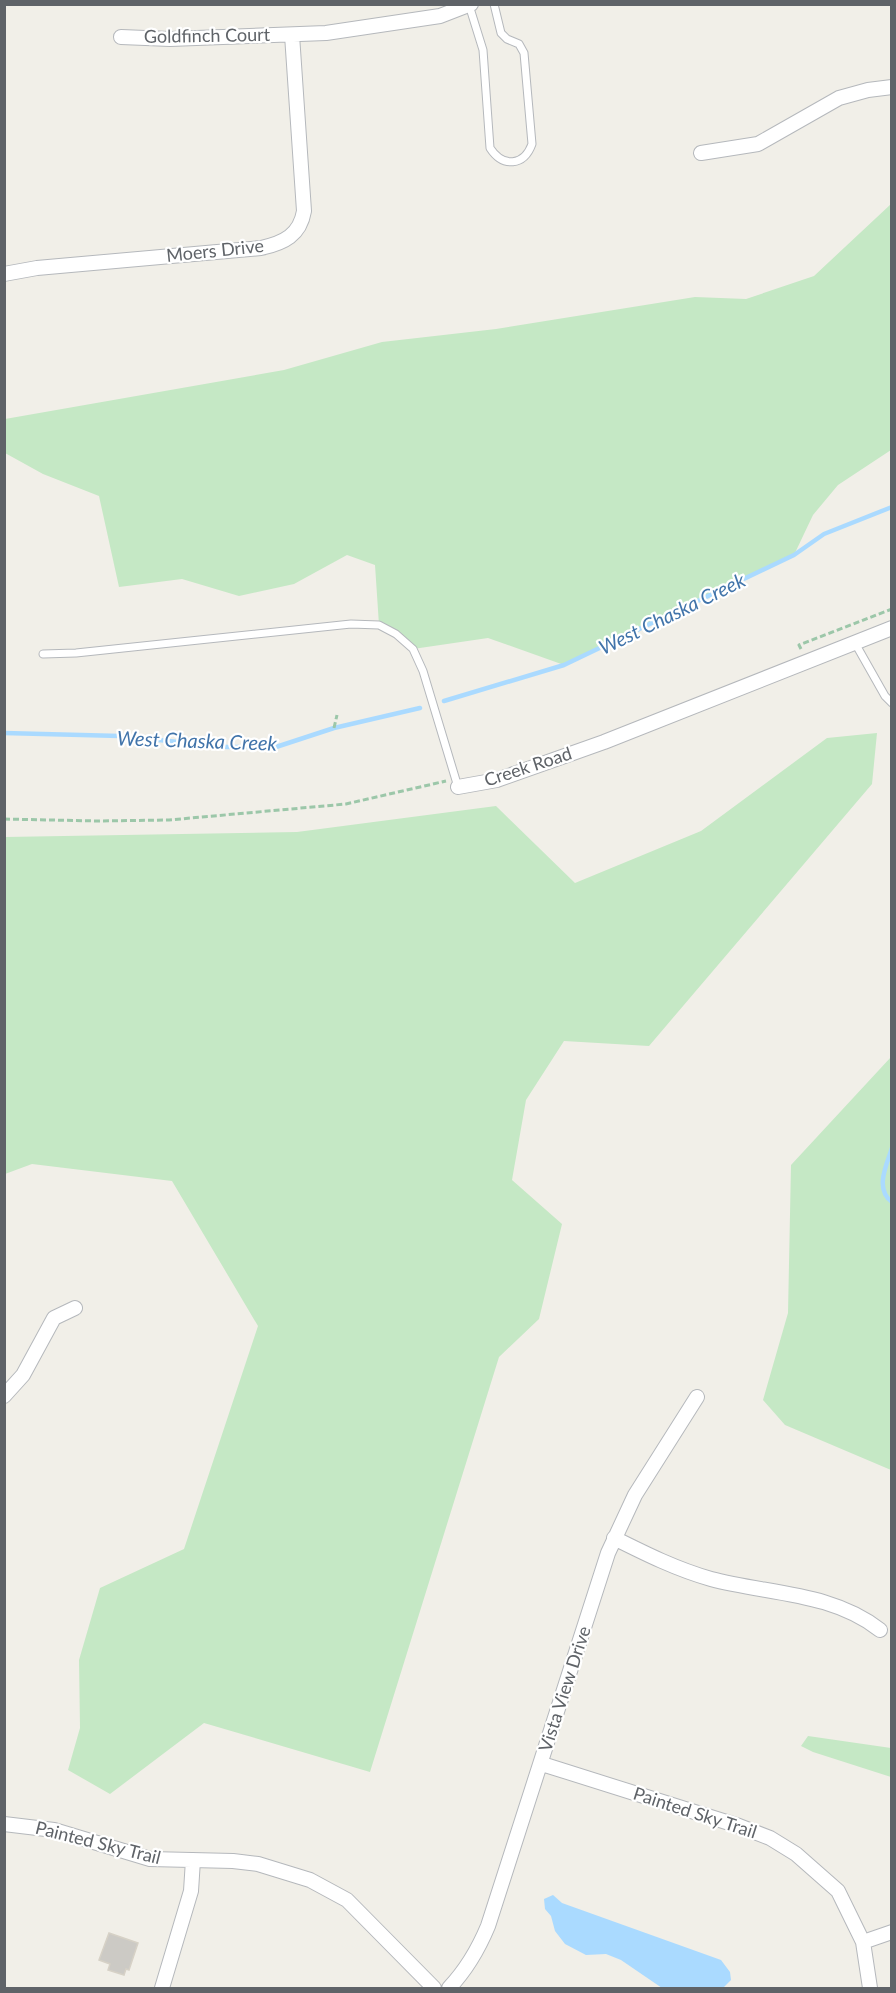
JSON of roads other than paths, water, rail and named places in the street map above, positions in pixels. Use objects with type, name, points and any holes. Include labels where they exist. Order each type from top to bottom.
[{"type":"street","name":"Goldfinch Court","points":[[121,37],[170,39],[326,33],[440,15],[470,5]]},
{"type":"street","name":"Moers Drive","points":[[4,274],[37,268],[261,248],[278,244],[293,235],[300,224],[304,210],[292,35]]},
{"type":"street","points":[[701,153],[759,144],[839,98],[868,90],[891,87]]},
{"type":"street","name":"Creek Road","points":[[458,787],[497,780],[594,745],[891,628]]},
{"type":"street","points":[[4,1396],[23,1375],[54,1318],[75,1308]]},
{"type":"street","name":"Vista View Drive","points":[[449,1989],[465,1971],[483,1940],[542,1764],[608,1552],[635,1495],[697,1397]]},
{"type":"street","points":[[614,1538],[680,1570],[714,1580],[824,1601],[866,1619],[880,1630]]},
{"type":"street","name":"Painted Sky Trail","points":[[542,1764],[739,1826],[770,1838],[796,1854],[838,1891],[863,1942],[870,1989]]},
{"type":"street","name":"Painted Sky Trail","points":[[4,1824],[54,1830],[150,1858],[258,1864],[310,1880],[347,1900],[434,1989]]},
{"type":"street","points":[[162,1989],[190,1891],[193,1860]]},
{"type":"street","points":[[863,1942],[891,1932]]},
{"type":"lane","points":[[470,5],[483,50],[490,148],[502,160],[512,162],[522,159],[529,152],[532,144],[524,53],[519,44],[507,39],[501,33],[494,4]]},
{"type":"lane","points":[[43,654],[76,653],[351,624],[379,625],[396,634],[416,656],[423,671],[458,787]]},
{"type":"lane","points":[[855,643],[891,703]]},
{"type":"water","points":[[553,1895],[562,1903],[721,1960],[730,1972],[731,1980],[723,1988],[662,1988],[621,1960],[606,1954],[586,1955],[565,1944],[555,1931],[551,1916],[545,1909],[544,1899]]},
{"type":"waterway","name":"West Chaska Creek","points":[[444,701],[564,665],[794,555],[824,534],[892,507]]},
{"type":"waterway","name":"West Chaska Creek","points":[[4,733],[120,736],[227,747],[276,747],[334,728],[420,708]]},
{"type":"waterway","points":[[892,1148],[883,1176],[884,1190],[892,1202]]}]
